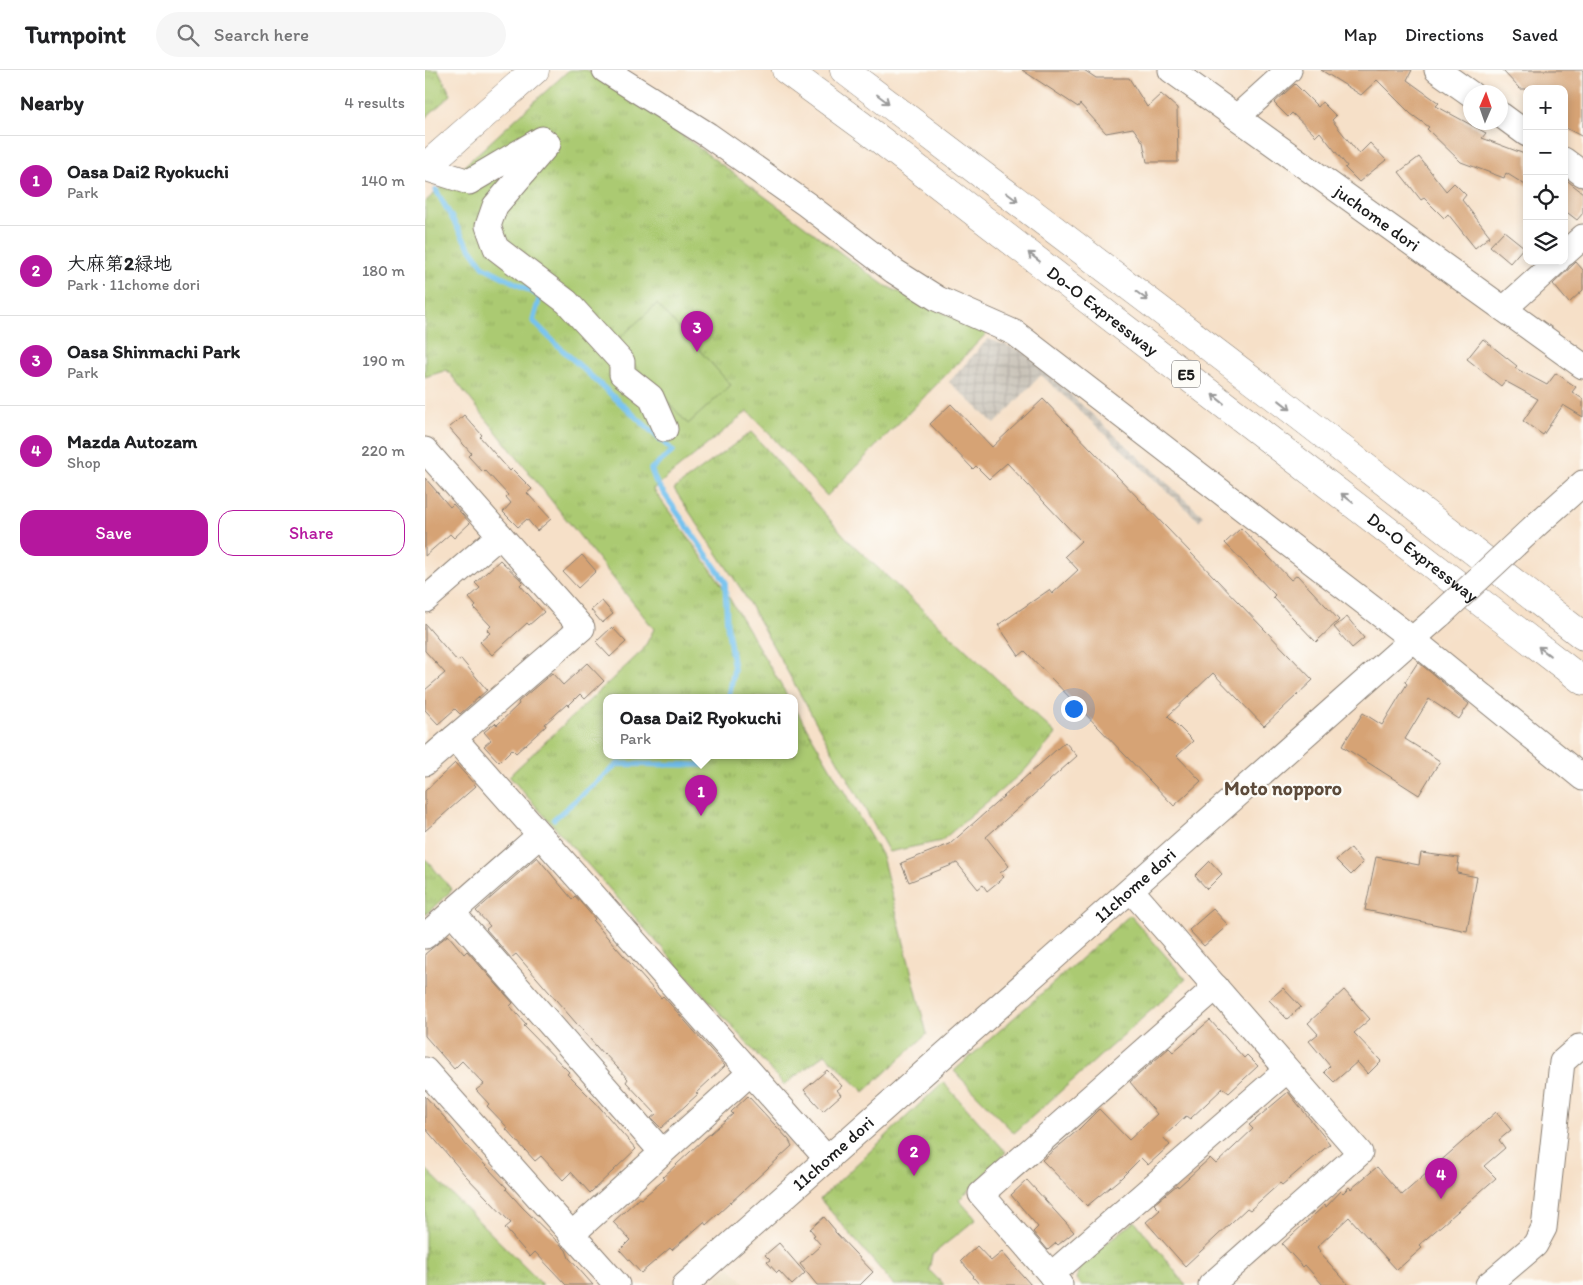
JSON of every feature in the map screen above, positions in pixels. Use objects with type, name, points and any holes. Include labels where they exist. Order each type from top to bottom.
[{"type":"main road","points":[[425,167],[535,70]]},
{"type":"main road","name":"Do-O Expressway","points":[[786,70],[884,143],[1583,681]]},
{"type":"main road","name":"Do-O Expressway","points":[[844,70],[1271,394],[1583,636]]},
{"type":"street","points":[[605,70],[723,146],[807,204],[895,271],[938,299],[1015,333],[1412,639],[1583,778]]},
{"type":"street","name":"juchome dori","points":[[1171,70],[1583,366]]},
{"type":"street","points":[[1237,117],[1289,70]]},
{"type":"street","points":[[1437,70],[1463,88]]},
{"type":"street","points":[[1508,120],[1523,131]]},
{"type":"street","points":[[425,167],[469,182],[542,139],[548,144],[495,206],[488,226],[496,248],[567,302],[622,362],[622,374],[651,397],[665,429]]},
{"type":"street","points":[[1568,163],[1583,174]]},
{"type":"street","points":[[1568,251],[1583,238]]},
{"type":"street","points":[[1504,309],[1553,265]]},
{"type":"street","points":[[425,450],[582,628],[425,763]]},
{"type":"street","name":"11chome dori","points":[[685,1285],[1441,614],[1583,482]]},
{"type":"street","points":[[425,600],[500,535]]},
{"type":"street","points":[[454,738],[827,1160]]},
{"type":"street","points":[[425,936],[540,835]]},
{"type":"street","points":[[1131,890],[1359,1152],[1211,1285]]},
{"type":"street","points":[[452,912],[662,1152]]},
{"type":"street","points":[[1216,987],[981,1194],[1055,1280],[1287,1070]]},
{"type":"street","points":[[1488,1285],[1535,1245],[1544,1228],[1562,1062],[1579,1047],[1583,1046]]},
{"type":"street","points":[[425,1070],[617,1285]]},
{"type":"street","points":[[571,1235],[751,1073]]},
{"type":"shaded area","points":[[988,339],[1023,351],[1203,516],[1199,521],[1041,375],[995,424],[949,382]]},
{"type":"shaded area","points":[[729,1266],[746,1285],[709,1285]]},
{"type":"green space","points":[[425,70],[438,70],[451,95],[425,118]]},
{"type":"green space","points":[[569,70],[587,70],[652,113],[884,285],[987,333],[827,496],[748,411],[653,489],[718,579],[786,694],[603,694],[603,759],[798,759],[798,713],[882,856],[927,1034],[864,1092],[825,1054],[784,1085],[509,776],[643,650],[654,629],[447,370],[425,377],[425,202]]},
{"type":"green space","points":[[657,304],[731,385],[688,424],[614,343]]},
{"type":"green space","points":[[751,432],[850,542],[1056,734],[1025,770],[941,841],[889,852],[741,589],[674,489]]},
{"type":"green space","points":[[425,858],[452,890],[425,915]]},
{"type":"green space","points":[[1130,915],[1186,979],[1014,1133],[954,1071]]},
{"type":"green space","points":[[943,1082],[1006,1152],[959,1200],[976,1219],[932,1255],[929,1270],[944,1285],[894,1285],[820,1199]]},
{"type":"green space","points":[[425,1168],[543,1285],[425,1285]]},
{"type":"green space","points":[[1135,1221],[1186,1285],[1081,1285],[1076,1279],[1081,1263]]},
{"type":"building","points":[[1022,70],[1084,70],[1096,78],[1129,78],[1147,107],[1161,94],[1177,108],[1178,162],[1147,162],[1143,142],[1133,128],[1106,133],[1080,104],[1078,107]]},
{"type":"building","points":[[1321,70],[1412,70],[1407,80],[1439,103],[1436,106],[1463,121],[1463,130],[1480,130],[1486,133],[1482,138],[1523,153],[1523,184],[1506,173],[1504,178],[1461,162],[1427,129],[1429,127],[1411,114],[1377,80],[1361,95]]},
{"type":"building","points":[[1502,70],[1583,70],[1583,137],[1568,129],[1568,85],[1523,85],[1523,89],[1520,89]]},
{"type":"building","points":[[1295,84],[1318,107],[1322,102],[1336,116],[1332,120],[1359,154],[1370,143],[1386,160],[1359,182],[1345,168],[1347,166],[1320,132],[1316,136],[1292,113],[1288,117],[1274,103]]},
{"type":"building","points":[[1419,157],[1446,191],[1454,183],[1466,195],[1462,200],[1490,236],[1475,248],[1448,214],[1444,218],[1424,198],[1421,200],[1399,172]]},
{"type":"building","points":[[1568,181],[1583,193],[1583,213],[1577,220],[1568,213]]},
{"type":"building","points":[[1504,231],[1523,248],[1510,263],[1490,246]]},
{"type":"building","points":[[1576,262],[1583,270],[1583,290],[1569,303],[1553,284]]},
{"type":"building","points":[[1483,339],[1517,366],[1515,368],[1547,385],[1556,373],[1576,387],[1572,392],[1583,399],[1583,417],[1563,405],[1543,435],[1523,421],[1538,399],[1505,381],[1501,386],[1467,359]]},
{"type":"building","points":[[1043,399],[1313,680],[1264,726],[1213,673],[1168,716],[1193,741],[1177,756],[1201,781],[1174,806],[1025,651],[1019,656],[998,625],[1049,590],[1052,594],[1078,570],[1065,556],[1081,541],[1007,463],[989,479],[976,466],[973,469],[930,424],[951,404],[992,447]]},
{"type":"building","points":[[464,415],[482,435],[480,437],[510,471],[512,469],[532,489],[527,493],[551,519],[537,531],[527,519],[518,527],[503,512],[511,503],[506,497],[508,495],[485,470],[483,472],[468,456],[471,453],[449,428]]},
{"type":"building","points":[[425,478],[450,507],[453,504],[470,523],[454,538],[450,534],[425,556]]},
{"type":"building","points":[[1241,528],[1291,580],[1297,575],[1339,620],[1316,642],[1273,597],[1275,595],[1225,543]]},
{"type":"building","points":[[582,555],[596,571],[578,588],[563,572]]},
{"type":"building","points":[[500,560],[523,582],[520,585],[544,612],[529,625],[527,623],[492,655],[480,642],[490,633],[487,630],[491,626],[474,608],[476,606],[469,598],[480,588],[475,583]]},
{"type":"building","points":[[602,601],[613,614],[602,623],[591,610]]},
{"type":"building","points":[[1347,617],[1364,638],[1352,648],[1334,627]]},
{"type":"building","points":[[425,624],[457,661],[461,659],[487,690],[460,714],[455,709],[438,724],[425,710],[425,690],[445,673],[425,651]]},
{"type":"building","points":[[612,627],[626,642],[610,657],[596,642]]},
{"type":"building","points":[[1418,662],[1469,704],[1459,719],[1429,699],[1405,739],[1440,761],[1419,795],[1342,746],[1363,713],[1382,725]]},
{"type":"building","points":[[587,663],[604,681],[585,699],[580,694],[568,706],[567,704],[516,753],[512,749],[499,762],[484,746],[491,740],[484,732],[495,723],[497,725],[519,704],[518,702],[552,673],[563,685]]},
{"type":"building","points":[[1065,742],[1077,756],[986,837],[1009,866],[1000,873],[1004,877],[987,891],[983,885],[978,889],[957,863],[909,882],[901,863],[950,844]]},
{"type":"building","points":[[455,763],[476,786],[425,831],[425,791]]},
{"type":"building","points":[[1351,848],[1363,863],[1351,875],[1336,860]]},
{"type":"building","points":[[1421,853],[1459,858],[1457,873],[1477,877],[1467,931],[1365,910],[1376,857],[1419,865]]},
{"type":"building","points":[[537,857],[572,899],[575,896],[595,919],[593,921],[661,998],[663,996],[725,1066],[661,1128],[651,1118],[656,1114],[626,1082],[628,1079],[603,1054],[516,954],[511,958],[486,929],[490,926],[476,911]]},
{"type":"building","points":[[1210,861],[1222,874],[1207,889],[1195,876]]},
{"type":"building","points":[[1213,909],[1228,925],[1204,946],[1189,930]]},
{"type":"building","points":[[448,935],[464,954],[467,951],[513,1003],[510,1006],[526,1024],[524,1026],[569,1072],[567,1074],[595,1102],[636,1149],[590,1193],[571,1172],[563,1180],[541,1156],[535,1161],[506,1129],[508,1128],[487,1106],[489,1104],[476,1090],[484,1084],[462,1061],[454,1069],[425,1036],[425,954]]},
{"type":"building","points":[[1283,988],[1301,1007],[1287,1019],[1269,1000]]},
{"type":"building","points":[[1344,990],[1370,1019],[1354,1033],[1381,1061],[1368,1074],[1357,1062],[1334,1082],[1324,1072],[1330,1066],[1309,1041],[1318,1034],[1308,1023]]},
{"type":"building","points":[[1210,1020],[1244,1058],[1247,1055],[1258,1066],[1229,1093],[1223,1088],[1190,1119],[1186,1116],[1163,1137],[1170,1145],[1148,1165],[1141,1158],[1121,1178],[1087,1206],[1042,1160],[1078,1130],[1099,1109],[1129,1140],[1157,1114],[1130,1082],[1169,1048],[1173,1052]]},
{"type":"building","points":[[827,1070],[842,1086],[837,1090],[841,1095],[823,1111],[804,1090]]},
{"type":"building","points":[[1288,1092],[1330,1144],[1282,1185],[1280,1183],[1250,1210],[1247,1208],[1185,1266],[1146,1222],[1160,1210],[1154,1204],[1177,1185],[1178,1187],[1210,1158],[1216,1164],[1253,1129],[1249,1125]]},
{"type":"building","points":[[425,1096],[522,1207],[566,1250],[569,1258],[593,1285],[566,1285],[535,1252],[530,1257],[505,1228],[511,1223],[465,1175],[425,1128]]},
{"type":"building","points":[[748,1096],[789,1140],[792,1146],[706,1225],[704,1222],[672,1250],[670,1248],[641,1273],[620,1250],[630,1240],[613,1222],[639,1198],[641,1199],[665,1179],[663,1177],[733,1114],[731,1112]]},
{"type":"building","points":[[1496,1112],[1511,1130],[1499,1140],[1505,1148],[1484,1166],[1496,1178],[1419,1245],[1422,1248],[1397,1270],[1349,1217],[1317,1247],[1319,1252],[1349,1285],[1323,1285],[1282,1244],[1325,1205],[1326,1207],[1341,1191],[1343,1193],[1349,1187],[1351,1189],[1377,1167],[1402,1195]]},
{"type":"building","points":[[1027,1180],[1074,1232],[1058,1245],[1056,1243],[1048,1250],[1033,1232],[1038,1227],[1011,1195]]},
{"type":"building","points":[[824,1217],[835,1232],[873,1272],[860,1285],[817,1285],[800,1264],[821,1245],[810,1229]]},
{"type":"building","points":[[779,1243],[805,1273],[792,1285],[779,1271],[777,1273],[767,1262],[770,1260],[765,1255]]},
{"type":"building","points":[[977,1246],[991,1261],[1002,1252],[1031,1285],[980,1285],[961,1261]]},
{"type":"waterway","points":[[436,190],[465,241],[484,267],[540,296],[533,321],[673,451],[651,469],[656,482],[725,581],[727,624],[734,669],[730,694]]},
{"type":"waterway","points":[[554,819],[618,764],[704,765],[708,759]]},
{"type":"place","name":"Oasa Shinmachi Park","points":[[697,352]]},
{"type":"place","name":"Oasa Dai2 Ryokuchi","points":[[701,816]]},
{"type":"place","name":"大麻第2緑地","points":[[914,1176]]},
{"type":"place","name":"Mazda Autozam","points":[[1441,1199]]},
{"type":"district","name":"Moto nopporo","points":[[1283,788]]}]
